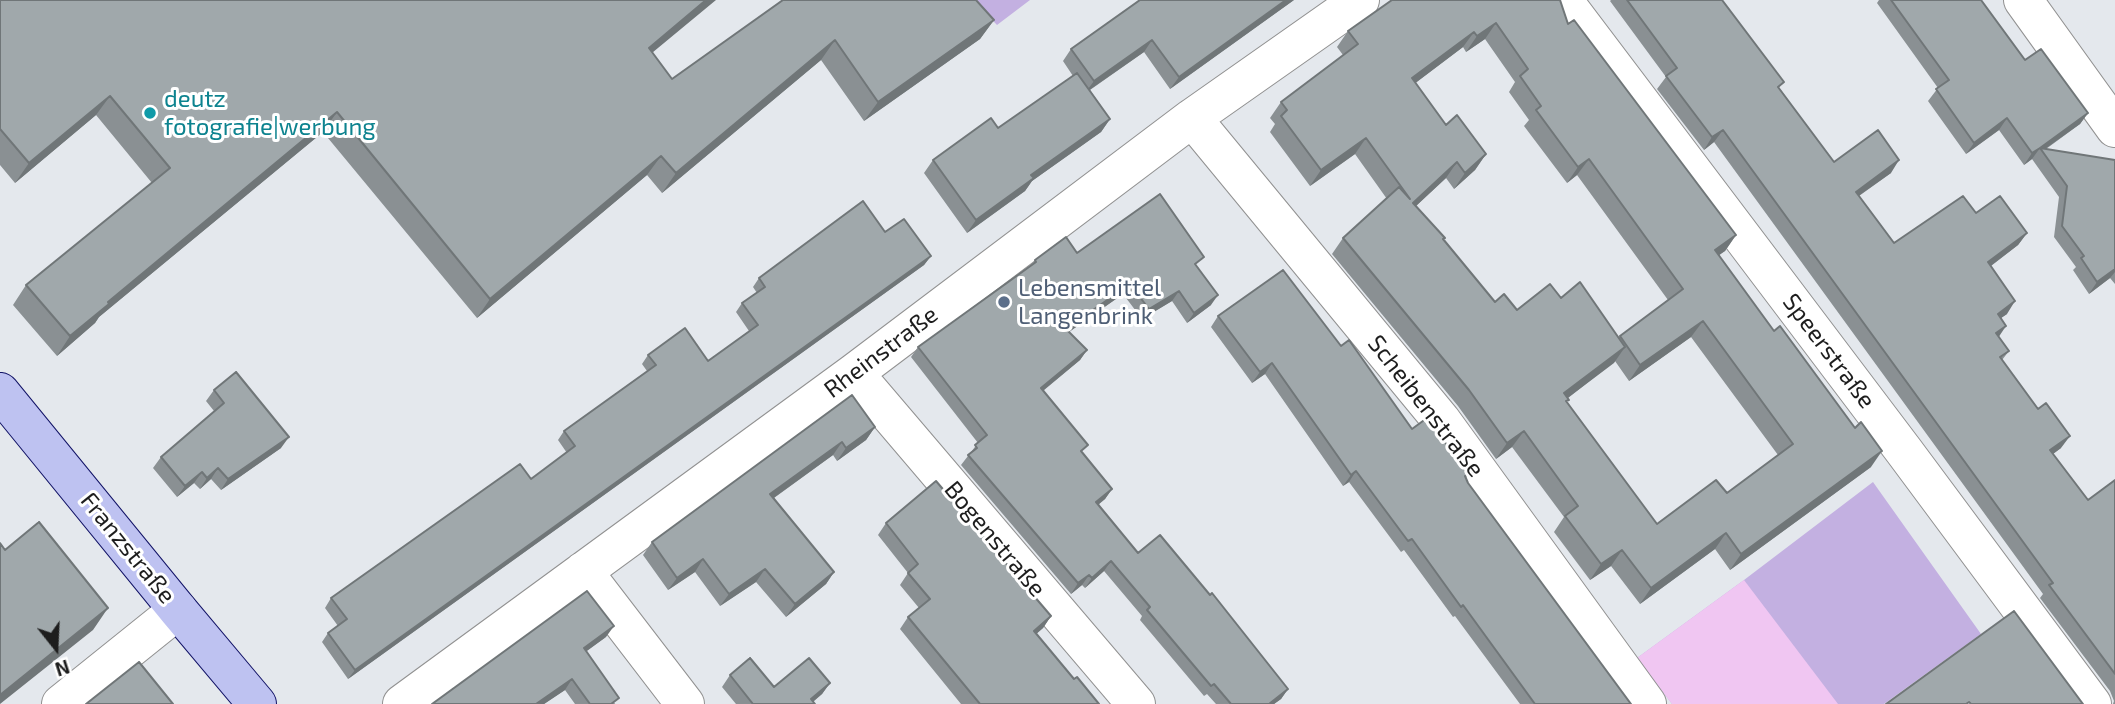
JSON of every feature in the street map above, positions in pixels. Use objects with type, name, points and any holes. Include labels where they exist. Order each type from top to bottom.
[{"type":"street","name":"Rheinstraße","points":[[402,704],[854,373],[1192,118],[1360,0]]},
{"type":"street","name":"Speerstraße","points":[[1563,0],[1905,451],[2092,704]]},
{"type":"street","points":[[2023,0],[2115,128]]},
{"type":"street","name":"Scheibenstraße","points":[[1192,118],[1441,420],[1647,704]]},
{"type":"street","name":"Bogenstraße","points":[[854,373],[1136,704]]},
{"type":"street","name":"Franzstraße","points":[[0,392],[257,704]]},
{"type":"street","points":[[583,571],[685,704]]},
{"type":"street","points":[[61,704],[178,610]]},
{"type":"shaded area","points":[[973,0],[1030,0],[997,25]]},
{"type":"shaded area","points":[[1873,482],[1981,634],[1884,704],[1672,704],[1637,658]]},
{"type":"shaded area","points":[[1744,580],[1838,704],[1672,704],[1637,658]]},
{"type":"building","points":[[0,0],[706,0],[649,48],[672,79],[783,0],[976,0],[994,20],[878,102],[835,40],[676,173],[661,156],[490,299],[337,112],[70,336],[26,285],[170,168],[110,96],[29,163],[0,129]]},
{"type":"building","points":[[1140,0],[1286,0],[1179,77],[1152,40],[1094,81],[1071,49]]},
{"type":"building","points":[[1392,0],[1560,0],[1568,24],[1574,20],[1736,235],[1715,250],[1774,331],[1780,326],[1855,428],[1861,422],[1882,451],[1741,554],[1726,533],[1651,588],[1622,550],[1601,564],[1565,516],[1578,506],[1524,431],[1507,443],[1469,390],[1343,238],[1399,187],[1410,199],[1366,138],[1321,170],[1281,116],[1287,110],[1281,102],[1358,44],[1348,31]],"holes":[[[1496,23],[1528,69],[1520,76],[1541,106],[1536,110],[1578,167],[1589,159],[1683,289],[1620,336],[1640,365],[1703,321],[1793,444],[1727,493],[1716,480],[1657,524],[1566,401],[1569,400],[1564,393],[1625,347],[1580,282],[1561,298],[1550,284],[1517,310],[1504,294],[1495,302],[1443,239],[1445,238],[1413,203],[1457,162],[1465,173],[1486,154],[1457,115],[1446,125],[1412,78],[1474,32],[1477,36]]]},
{"type":"building","points":[[1627,0],[1722,0],[1784,82],[1778,87],[1834,162],[1878,130],[1899,160],[1856,192],[1894,243],[1963,196],[1976,213],[2000,196],[2027,233],[1988,262],[2015,301],[1998,314],[2006,326],[1996,333],[2009,351],[2000,357],[2038,409],[2046,403],[2070,436],[2050,450],[2088,500],[2115,480],[2115,674],[2049,585],[2053,583],[1723,130],[1712,137],[1666,76],[1677,68]]},
{"type":"building","points":[[1891,0],[1981,0],[2025,60],[2041,49],[2088,113],[2032,153],[2007,118],[1974,143],[1936,89],[1949,80]]},
{"type":"building","points":[[1077,73],[1110,119],[1031,175],[1034,178],[976,220],[933,160],[991,118],[998,128]]},
{"type":"building","points":[[2040,148],[2115,160],[2115,269],[2097,282],[2081,258],[2084,256],[2062,226],[2067,186]]},
{"type":"building","points":[[1160,194],[1204,257],[1195,264],[1218,295],[1194,313],[1179,291],[1149,309],[1130,284],[1066,329],[1087,350],[1041,388],[1088,445],[1081,451],[1112,489],[1096,502],[1138,553],[1160,535],[1210,595],[1212,593],[1288,689],[1269,704],[1231,704],[1214,684],[1211,686],[1147,610],[1150,607],[1111,561],[1092,578],[1089,575],[1078,583],[968,455],[987,435],[918,347],[1036,262],[1035,260],[1066,237],[1077,253]]},
{"type":"building","points":[[863,201],[885,232],[904,219],[931,256],[355,670],[328,633],[347,619],[331,598],[520,464],[531,479],[575,446],[564,431],[656,365],[648,355],[685,328],[708,361],[758,325],[742,303],[765,287],[759,278]]},
{"type":"building","points":[[1283,270],[1341,346],[1349,340],[1412,429],[1427,418],[1468,474],[1465,476],[1468,483],[1631,704],[1535,704],[1412,539],[1408,541],[1356,471],[1351,475],[1272,363],[1260,372],[1218,316]]},
{"type":"building","points":[[236,372],[289,437],[228,479],[218,468],[207,478],[202,472],[185,486],[161,457],[224,403],[214,390]]},
{"type":"building","points":[[852,395],[875,427],[846,448],[842,442],[770,494],[834,572],[795,604],[765,569],[729,594],[703,559],[677,578],[652,542]]},
{"type":"building","points":[[936,481],[1051,616],[1034,631],[1099,704],[980,704],[908,617],[930,599],[908,573],[918,564],[886,523]]},
{"type":"building","points":[[39,522],[108,608],[0,695],[0,543],[5,550]]},
{"type":"building","points":[[587,591],[614,626],[584,648],[619,698],[611,704],[590,704],[572,679],[536,704],[432,704]]},
{"type":"building","points":[[2014,611],[2083,704],[1886,704]]},
{"type":"building","points":[[750,658],[774,687],[809,658],[830,683],[811,699],[815,704],[753,704],[730,675]]},
{"type":"building","points":[[139,662],[173,704],[86,704]]},
{"type":"place","name":"deutz fotografie|werbung","points":[[150,113]]},
{"type":"place","name":"Lebensmittel Langenbrink","points":[[1004,302]]}]
